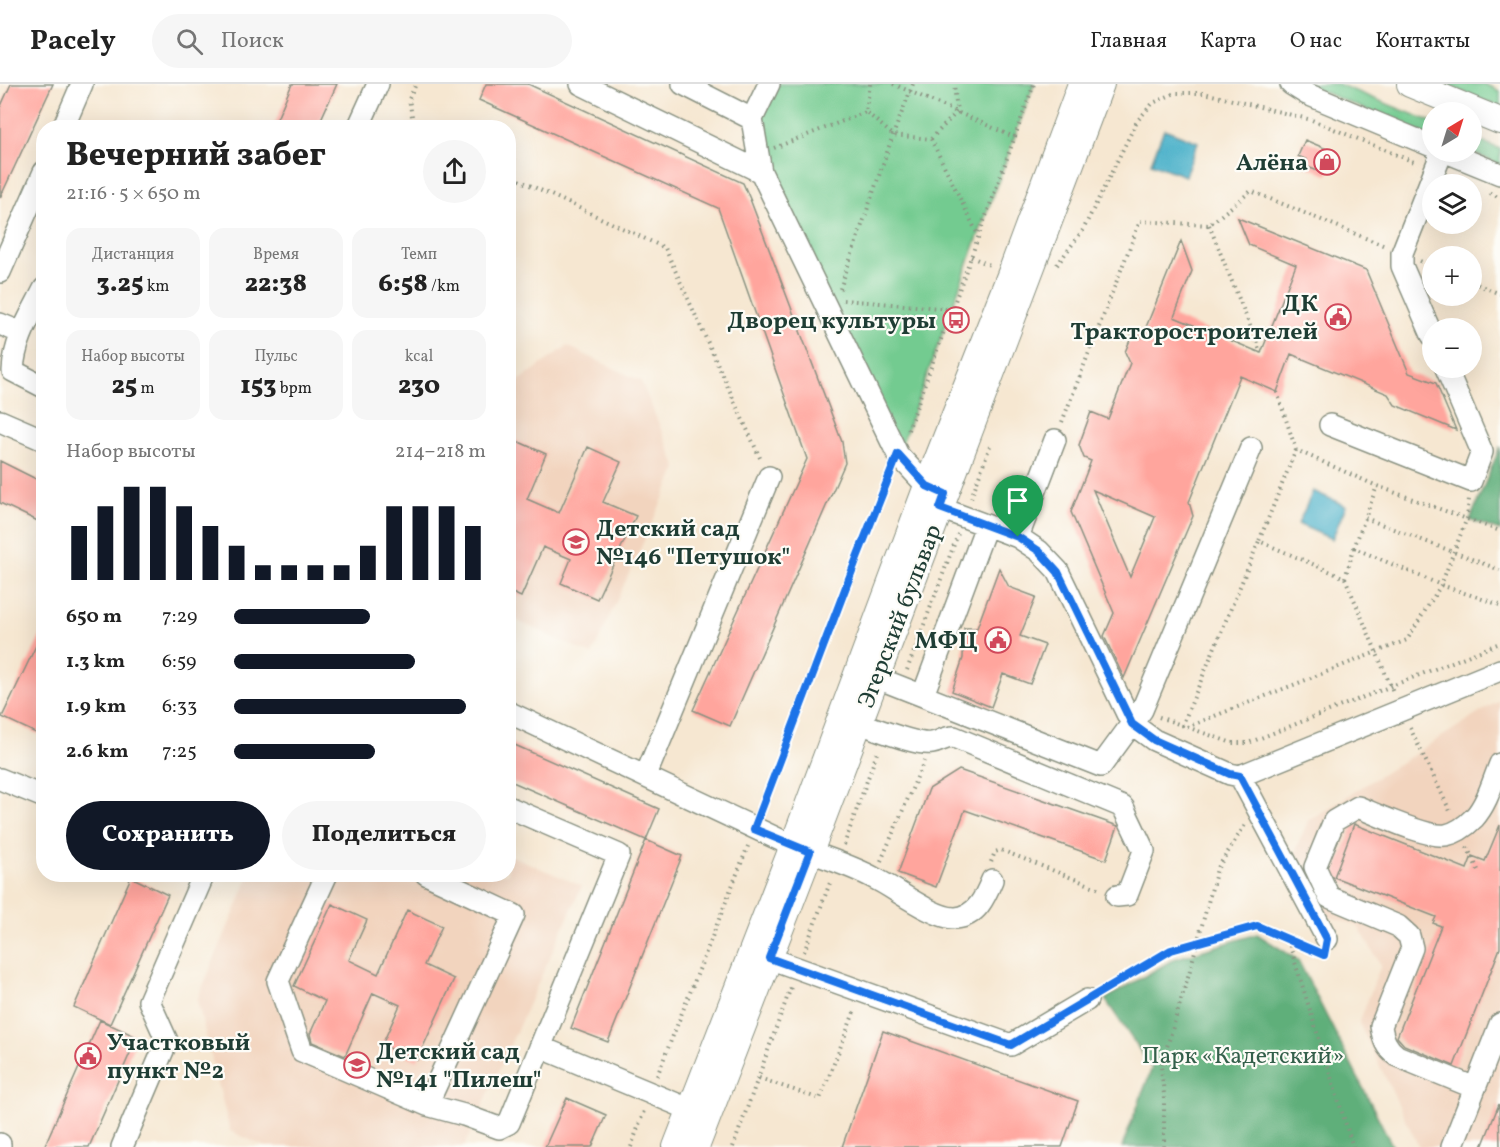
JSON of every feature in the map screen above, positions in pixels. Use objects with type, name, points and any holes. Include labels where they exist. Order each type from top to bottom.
[{"type":"main road","name":"Эгерский бульвар","points":[[934,497],[1011,273],[1081,84]]},
{"type":"main road","name":"Эгерский бульвар","points":[[696,1147],[699,1113],[802,849],[934,497],[1101,84]]},
{"type":"main road","points":[[1410,84],[1500,121]]},
{"type":"main road","name":"Эгерский бульвар","points":[[676,1147],[699,1113],[769,958],[802,849]]},
{"type":"lane","points":[[66,120],[82,84]]},
{"type":"lane","points":[[362,120],[378,84]]},
{"type":"lane","points":[[580,84],[759,163]]},
{"type":"lane","points":[[683,84],[752,119]]},
{"type":"lane","points":[[769,84],[752,119],[759,163],[898,454],[934,497],[986,526],[1018,537],[1039,551],[1058,572],[1137,717],[1154,740],[1230,774],[1240,776],[1500,670]]},
{"type":"lane","points":[[1290,84],[1307,94],[1422,142]]},
{"type":"lane","points":[[1425,318],[1402,266],[1402,253],[1440,162]]},
{"type":"lane","points":[[1469,162],[1500,174]]},
{"type":"lane","points":[[0,272],[36,190]]},
{"type":"lane","points":[[36,305],[22,333],[14,356],[13,371],[36,383]]},
{"type":"lane","points":[[0,324],[22,333]]},
{"type":"lane","points":[[1330,425],[1471,481],[1482,452],[1450,378]]},
{"type":"lane","points":[[0,421],[36,437]]},
{"type":"lane","points":[[1018,537],[1055,440]]},
{"type":"lane","points":[[867,674],[1101,766],[1137,717],[1251,448]]},
{"type":"lane","points":[[646,775],[769,477]]},
{"type":"lane","points":[[923,695],[986,526]]},
{"type":"lane","points":[[516,716],[646,775],[754,829],[873,877],[940,915],[957,918],[974,911],[984,900],[992,880]]},
{"type":"lane","points":[[850,719],[918,743],[932,744],[945,737],[954,737],[1123,807],[1144,851],[1127,895],[1117,896]]},
{"type":"lane","points":[[1475,1088],[1396,1056],[1389,1050],[1382,1038],[1381,1026],[1412,948],[1409,936],[1398,926],[1329,897],[1315,867],[1334,821],[1358,807],[1429,834],[1446,835],[1459,830],[1474,818],[1484,802],[1500,764]]},
{"type":"lane","points":[[1240,776],[1327,939]]},
{"type":"lane","points":[[0,779],[36,795]]},
{"type":"lane","points":[[323,882],[279,981],[302,1050],[427,1105],[464,1114],[499,1128],[509,1123],[619,855],[516,810]]},
{"type":"lane","points":[[122,1147],[167,1041],[149,1001],[201,882]]},
{"type":"lane","points":[[427,1105],[514,915],[443,882]]},
{"type":"lane","points":[[769,958],[1011,1045],[1087,1000]]},
{"type":"lane","points":[[1452,1147],[1500,1024]]},
{"type":"lane","points":[[540,1047],[699,1113]]},
{"type":"path","points":[[413,120],[410,99],[416,84]]},
{"type":"path","points":[[866,112],[870,84]]},
{"type":"path","points":[[893,84],[1014,137]]},
{"type":"path","points":[[913,84],[836,299],[952,309]]},
{"type":"path","points":[[954,84],[957,112]]},
{"type":"path","points":[[631,1147],[898,454],[1034,84]]},
{"type":"path","points":[[759,163],[866,112]]},
{"type":"path","points":[[866,112],[893,135],[931,139]]},
{"type":"path","points":[[931,139],[957,112]]},
{"type":"path","points":[[931,139],[978,236]]},
{"type":"path","points":[[516,179],[665,248],[769,477]]},
{"type":"path","points":[[1055,440],[1140,221],[1209,225],[1251,191],[1422,262]]},
{"type":"path","points":[[1209,225],[1261,353]]},
{"type":"path","points":[[971,257],[1002,269]]},
{"type":"path","points":[[1482,286],[1500,294]]},
{"type":"path","points":[[1185,727],[1296,450],[1276,392]]},
{"type":"path","points":[[1296,450],[1377,486],[1500,531]]},
{"type":"path","points":[[1185,727],[1407,640],[1441,585],[1454,553],[1467,518],[1471,481]]},
{"type":"path","points":[[1259,541],[1345,578],[1377,486]]},
{"type":"path","points":[[1365,518],[1500,570]]},
{"type":"path","points":[[1354,548],[1441,585],[1500,605]]},
{"type":"path","points":[[1137,717],[1185,727],[1232,743],[1248,743],[1500,643]]},
{"type":"path","points":[[873,877],[932,744]]},
{"type":"path","points":[[1164,1147],[1164,1094],[1161,1067],[1217,869],[1255,807]]},
{"type":"path","points":[[992,880],[989,867],[995,852],[1001,850],[1117,896]]},
{"type":"path","points":[[1087,1000],[1171,950],[1257,926],[1324,955],[1327,939]]},
{"type":"path","points":[[1288,939],[1353,1147]]},
{"type":"path","points":[[759,1078],[820,1099],[862,992]]},
{"type":"shaded area","name":"Детский сад №146 \"Петушок\"","points":[[567,346],[641,381],[677,468],[592,655],[516,620],[516,383]]},
{"type":"shaded area","points":[[1500,700],[1500,1147],[1419,1147],[1359,1023],[1381,965],[1358,926],[1319,913],[1291,861],[1308,821]]},
{"type":"shaded area","name":"Детский сад №141 \"Пилеш\"","points":[[516,858],[582,886],[464,1147],[266,1147],[230,1131],[197,1000],[247,882],[516,882]]},
{"type":"green space","points":[[769,84],[1034,84],[898,454],[761,172],[752,119]]},
{"type":"green space","points":[[1305,84],[1338,84],[1422,118],[1422,134]]},
{"type":"green space","points":[[1443,84],[1484,84],[1500,91],[1500,107]]},
{"type":"green space","points":[[1482,142],[1500,149],[1500,165],[1482,157]]},
{"type":"green space","points":[[1500,447],[1500,531],[1470,520]]},
{"type":"green space","name":"Парк «Кадетский»","points":[[1257,934],[1298,960],[1393,1147],[1122,1147],[1152,1068],[1105,999],[1174,959]]},
{"type":"water","points":[[1164,129],[1198,142],[1185,176],[1151,163]]},
{"type":"water","points":[[1313,491],[1346,506],[1332,539],[1298,524]]},
{"type":"building","points":[[11,84],[53,84],[0,198],[0,108]]},
{"type":"building","points":[[292,84],[337,84],[321,120],[276,120]]},
{"type":"building","points":[[486,84],[528,84],[743,183],[750,199],[842,442],[845,463],[730,726],[693,710],[807,459],[718,208],[479,100]]},
{"type":"building","points":[[1305,140],[1336,153],[1328,175],[1305,166],[1307,160],[1298,156]]},
{"type":"building","points":[[1238,218],[1366,270],[1409,373],[1436,383],[1456,430],[1395,405],[1388,394],[1291,354],[1277,392],[1240,376],[1189,502],[1193,516],[1124,678],[1104,636],[1114,613],[1071,512],[1091,461],[1084,458],[1079,445],[1091,412],[1108,419],[1130,363],[1125,352],[1133,333],[1142,337],[1181,241],[1192,271],[1174,317],[1261,353],[1296,265],[1249,245]],"holes":[[[1093,490],[1155,517],[1130,577]]]},
{"type":"building","points":[[516,441],[546,454],[527,499],[559,513],[588,447],[621,462],[603,502],[636,516],[597,599],[561,583],[571,559],[543,547],[521,597],[516,595]]},
{"type":"building","points":[[0,461],[36,479],[36,520],[0,503]]},
{"type":"building","name":"МФЦ","points":[[999,568],[1009,587],[1036,597],[1020,636],[1045,645],[1030,684],[1003,674],[991,707],[952,691],[963,658],[964,628],[977,628]]},
{"type":"building","points":[[36,646],[36,733],[2,717]]},
{"type":"building","points":[[516,746],[659,809],[646,840],[516,783]]},
{"type":"building","points":[[959,770],[1118,826],[1106,860],[965,810],[936,887],[898,873],[929,789]]},
{"type":"building","points":[[1354,824],[1467,869],[1472,856],[1485,861],[1500,825],[1500,948],[1454,1066],[1404,1045],[1397,1037],[1441,926],[1433,923],[1436,917],[1334,877]]},
{"type":"building","points":[[646,840],[682,856],[608,1042],[571,1028]]},
{"type":"building","points":[[129,882],[141,882],[168,895],[110,1024],[74,1007]]},
{"type":"building","points":[[332,904],[367,920],[349,960],[378,974],[407,910],[442,926],[424,965],[454,979],[417,1060],[382,1045],[400,1005],[373,993],[345,1056],[312,1042],[310,1034],[325,1001],[294,986]]},
{"type":"building","points":[[100,1020],[137,1037],[89,1147],[44,1147]]},
{"type":"building","points":[[883,1031],[1078,1101],[1062,1147],[842,1147]]},
{"type":"building","points":[[567,1098],[606,1115],[592,1147],[545,1147]]},
{"type":"building","points":[[1499,1104],[1500,1147],[1482,1147]]},
{"type":"place","name":"Алёна","points":[[1327,162]]},
{"type":"place","name":"ДК Тракторостроителей","points":[[1338,317]]},
{"type":"place","name":"Дворец культуры","points":[[956,320]]},
{"type":"place","name":"Детский сад №146 \"Петушок\"","points":[[576,542]]},
{"type":"place","name":"МФЦ","points":[[998,640]]},
{"type":"place","name":"Участковый пункт №2","points":[[88,1056]]},
{"type":"place","name":"Детский сад №141 \"Пилеш\"","points":[[357,1065]]},
{"type":"route","points":[[898,454],[927,486],[945,494],[940,508],[1018,537],[1039,551],[1058,572],[1132,724],[1154,740],[1230,774],[1240,776],[1327,939],[1324,955],[1257,926],[1171,950],[1011,1045],[769,958],[810,852],[754,829],[898,454]]}]
